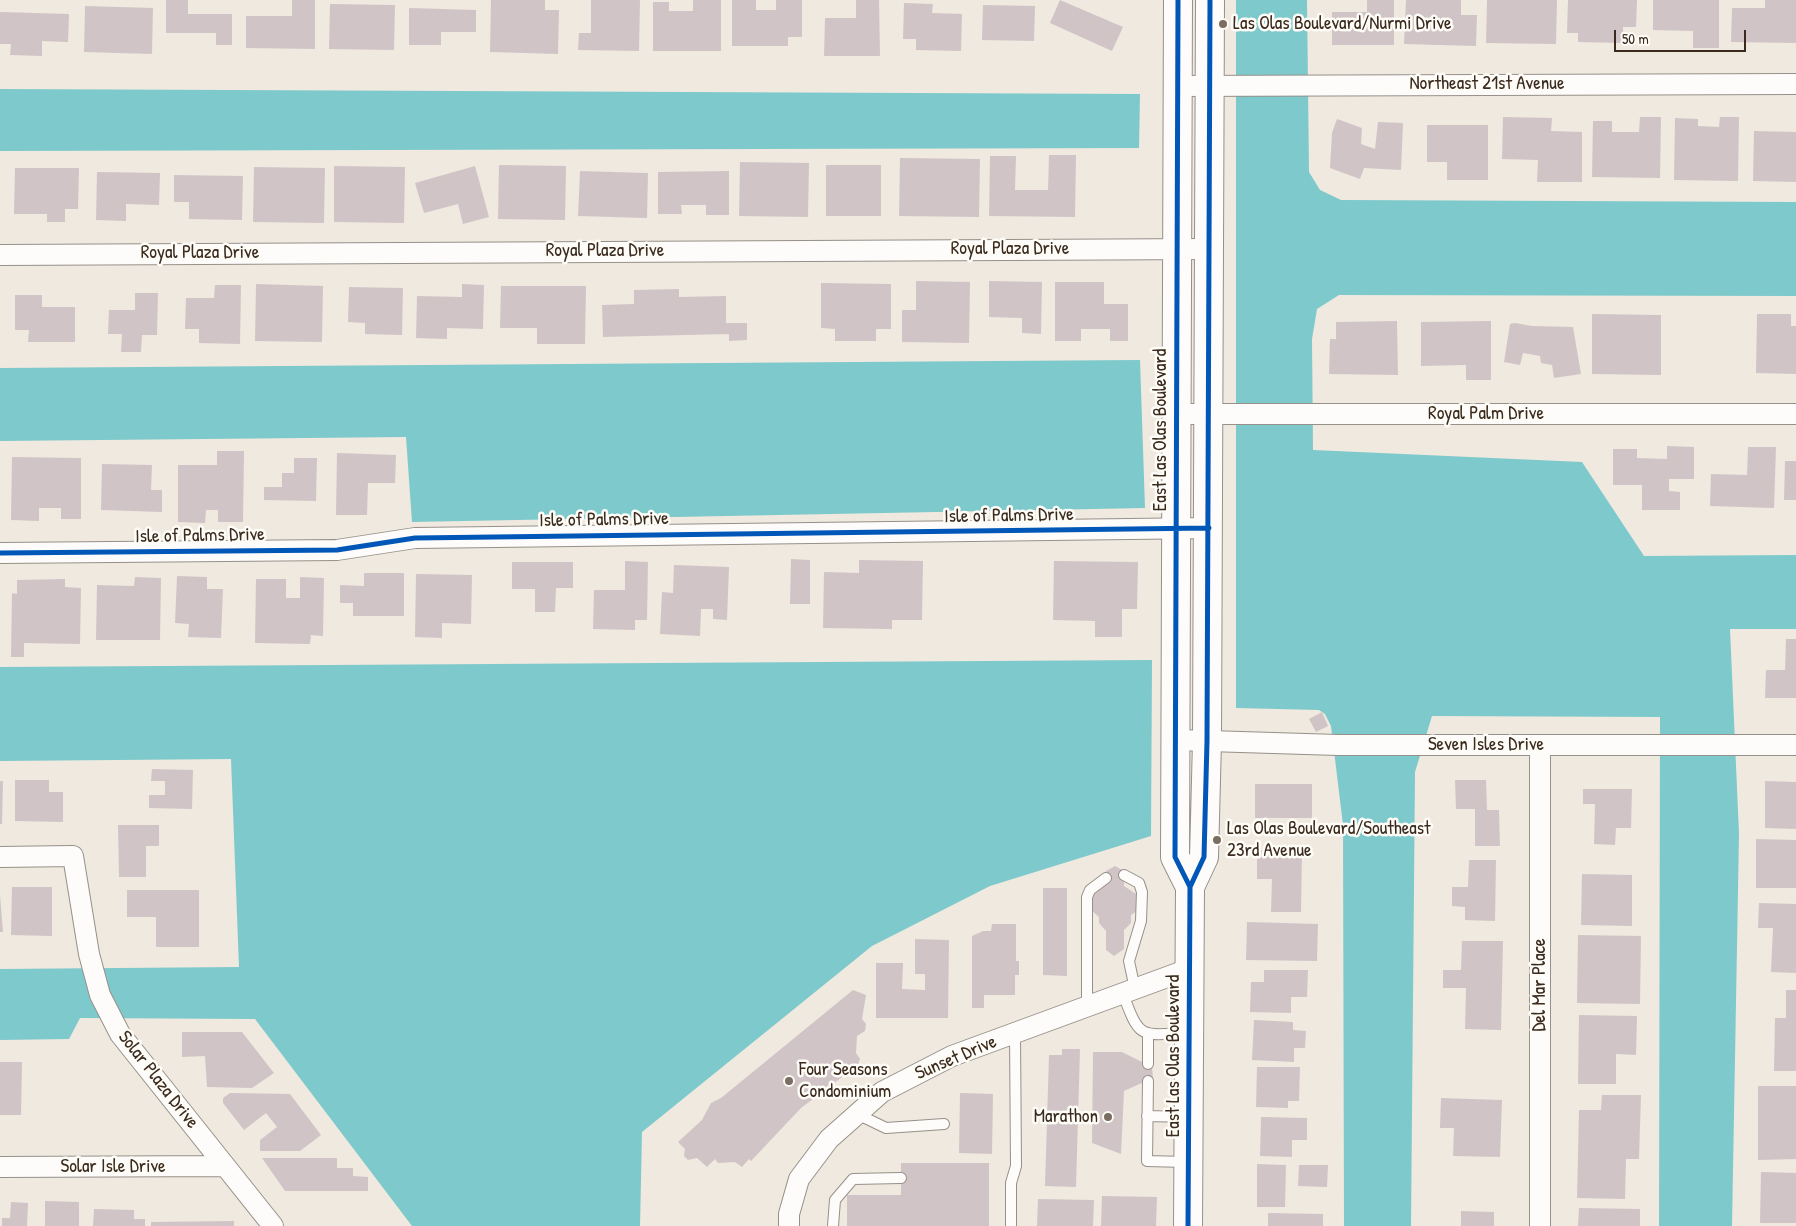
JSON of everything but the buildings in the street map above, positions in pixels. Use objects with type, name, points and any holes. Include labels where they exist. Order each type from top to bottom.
[{"type":"main road","name":"East Las Olas Boulevard","points":[[1178,0],[1175,857],[1190,887]]},
{"type":"main road","name":"East Las Olas Boulevard","points":[[1188,1226],[1190,887],[1204,857],[1207,741],[1208,528],[1219,414],[1209,249],[1220,85],[1210,0]]},
{"type":"street","name":"Northeast 21st Avenue","points":[[1178,86],[1312,84],[1796,84]]},
{"type":"street","name":"Royal Plaza Drive","points":[[0,254],[1209,249]]},
{"type":"street","name":"Royal Palm Drive","points":[[1176,414],[1796,414]]},
{"type":"street","name":"Isle of Palms Drive","points":[[0,554],[337,550],[415,538],[1208,528]]},
{"type":"street","name":"Seven Isles Drive","points":[[1176,740],[1338,745],[1796,745]]},
{"type":"street","name":"Del Mar Place","points":[[1540,745],[1540,1226]]},
{"type":"street","name":"Solar Plaza Drive","points":[[0,857],[73,856],[89,954],[100,995],[120,1034],[273,1226]]},
{"type":"street","name":"Sunset Drive","points":[[788,1226],[789,1214],[799,1179],[829,1139],[882,1092],[952,1056],[1189,969]]},
{"type":"street","name":"Solar Isle Drive","points":[[0,1168],[225,1166]]},
{"type":"lane","points":[[1124,875],[1139,883],[1142,892],[1141,921],[1129,961],[1129,991],[1134,1023],[1141,1030],[1148,1033],[1189,1032]]},
{"type":"lane","points":[[1087,1007],[1087,897],[1090,890],[1106,878]]},
{"type":"lane","points":[[1148,1033],[1148,1064]]},
{"type":"lane","points":[[1011,1226],[1011,1183],[1016,1166],[1016,1034]]},
{"type":"lane","points":[[1148,1081],[1147,1161],[1188,1162]]},
{"type":"lane","points":[[857,1114],[886,1128],[944,1124]]},
{"type":"lane","points":[[1147,1116],[1189,1117]]},
{"type":"lane","points":[[833,1226],[835,1200],[854,1179],[901,1178]]},
{"type":"water","points":[[1236,0],[1307,0],[1309,172],[1320,190],[1341,200],[1796,202],[1796,296],[1339,295],[1317,309],[1312,339],[1313,450],[1582,462],[1644,556],[1796,555],[1796,629],[1730,629],[1739,834],[1732,1226],[1659,1226],[1660,717],[1432,716],[1415,772],[1411,1226],[1344,1226],[1343,825],[1331,726],[1325,714],[1319,710],[1236,708]]},
{"type":"water","points":[[0,89],[1140,94],[1139,148],[0,151]]},
{"type":"water","points":[[1140,360],[1145,508],[412,522],[406,437],[0,441],[0,368]]},
{"type":"water","points":[[1152,660],[1151,836],[990,886],[872,946],[642,1132],[640,1226],[412,1226],[255,1019],[80,1018],[69,1039],[0,1040],[0,969],[239,967],[231,759],[0,761],[0,667]]},
{"type":"cycle path","points":[[1178,0],[1175,857],[1190,887]]},
{"type":"cycle path","points":[[1188,1226],[1190,887],[1204,857],[1207,741],[1210,0]]},
{"type":"cycle path","points":[[0,553],[337,550],[415,538],[1209,528]]},
{"type":"place","name":"Las Olas Boulevard/Nurmi Drive","points":[[1223,24]]},
{"type":"place","name":"Las Olas Boulevard/Southeast 23rd Avenue","points":[[1217,840]]},
{"type":"place","name":"Four Seasons Condominium","points":[[789,1081]]},
{"type":"place","name":"Marathon","points":[[1108,1117]]}]
